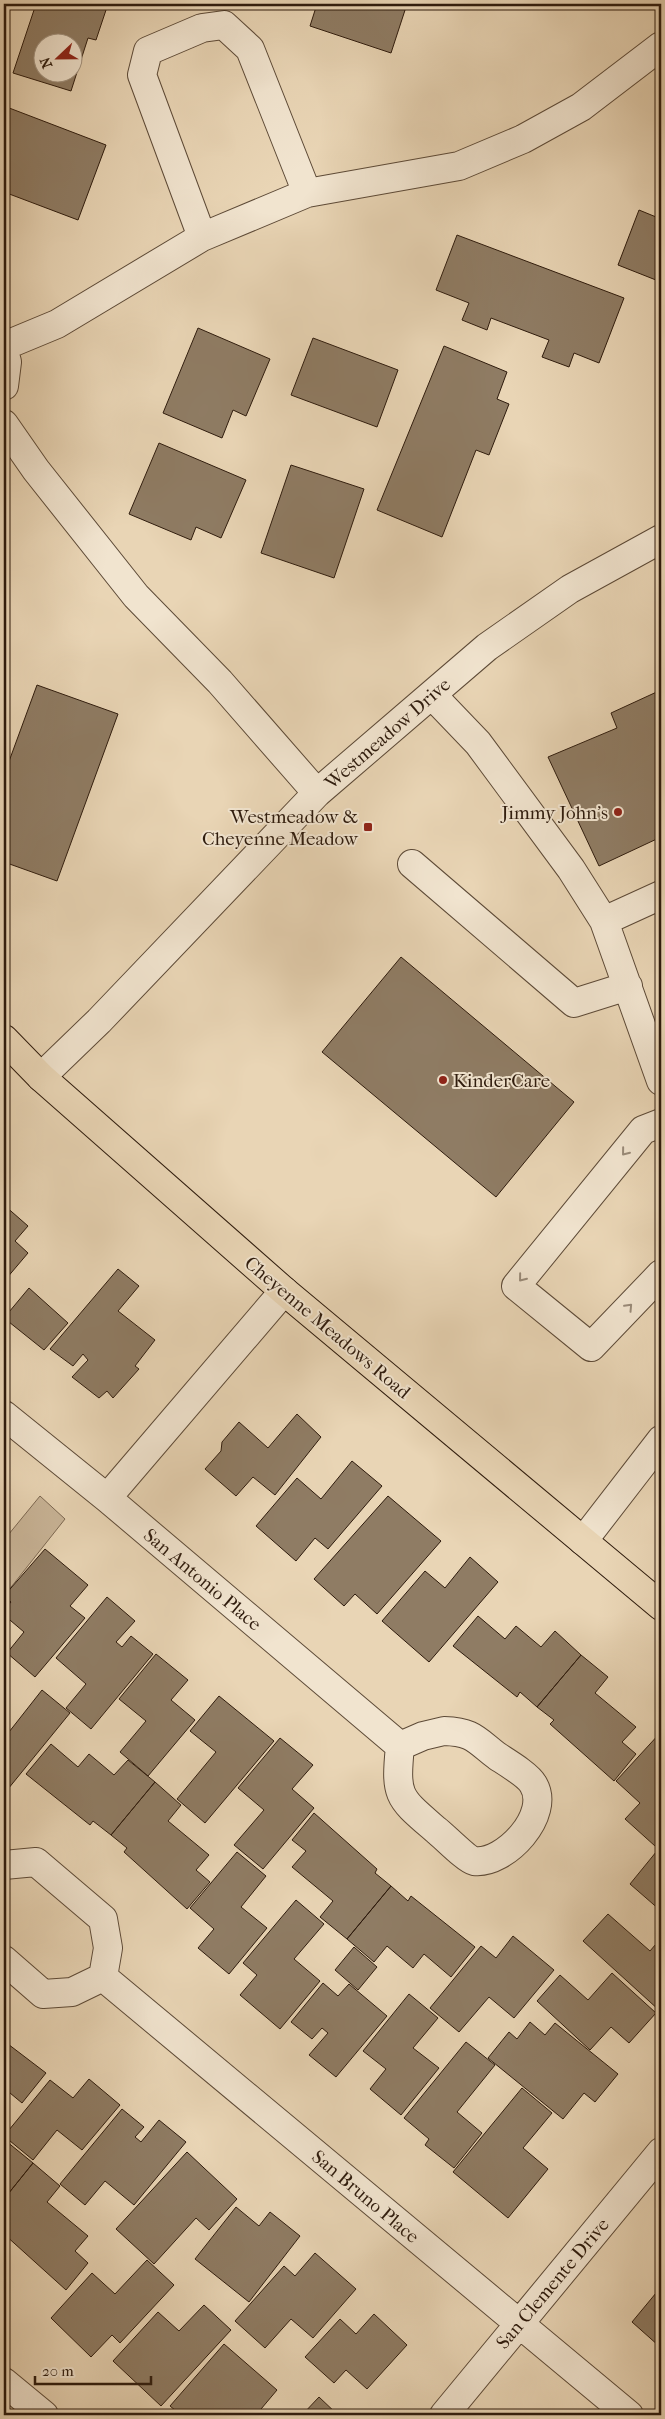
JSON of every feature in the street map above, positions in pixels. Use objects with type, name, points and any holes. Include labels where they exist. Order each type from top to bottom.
[{"type":"main road","name":"Cheyenne Meadows Road","points":[[4,1038],[41,1077],[284,1291],[661,1606]]},
{"type":"street","points":[[202,237],[142,75],[148,51],[202,28],[224,26],[250,49],[307,193]]},
{"type":"street","points":[[4,346],[57,324],[202,237],[307,193],[459,166],[514,143],[580,107],[661,46]]},
{"type":"street","points":[[4,351],[7,362],[4,386]]},
{"type":"street","points":[[4,424],[36,470],[136,596],[220,682],[317,793]]},
{"type":"street","name":"Westmeadow Drive","points":[[41,1077],[99,1021],[317,793],[487,648],[570,589],[661,539]]},
{"type":"street","points":[[432,695],[478,743],[572,869],[604,921],[628,986],[650,1013],[661,1081]]},
{"type":"street","points":[[412,864],[574,1003],[628,986]]},
{"type":"street","points":[[604,921],[661,895]]},
{"type":"street","points":[[661,1122],[643,1130],[516,1286],[591,1348],[661,1274]]},
{"type":"street","points":[[107,1498],[284,1291]]},
{"type":"street","name":"San Antonio Place","points":[[4,1415],[107,1498],[400,1746]]},
{"type":"street","points":[[583,1541],[661,1440]]},
{"type":"street","points":[[444,1731],[465,1732],[533,1783],[538,1801],[534,1818],[510,1850],[490,1861],[472,1861],[409,1806],[398,1789],[400,1746],[423,1736],[444,1731]]},
{"type":"street","points":[[4,1865],[36,1862],[103,1919],[108,1948],[102,1977],[72,1992],[43,1994],[4,1960]]},
{"type":"street","name":"San Bruno Place","points":[[102,1977],[629,2415]]},
{"type":"street","name":"San Clemente Drive","points":[[444,2415],[661,2152]]},
{"type":"street","points":[[4,2382],[44,2415]]},
{"type":"shaded area","points":[[40,1496],[65,1519],[4,1596],[4,1540]]},
{"type":"building","points":[[36,4],[108,4],[96,40],[88,38],[82,57],[82,32],[32,32],[32,79],[13,73]]},
{"type":"building","points":[[317,4],[407,4],[391,53],[310,26]]},
{"type":"building","points":[[42,82],[74,82],[71,91]]},
{"type":"building","points":[[4,106],[106,145],[78,220],[4,192]]},
{"type":"building","points":[[639,210],[661,219],[661,282],[618,265]]},
{"type":"building","points":[[457,235],[624,298],[599,363],[574,353],[569,367],[542,357],[549,340],[491,318],[487,330],[462,320],[469,303],[436,290]]},
{"type":"building","points":[[198,328],[270,359],[246,416],[233,410],[222,438],[163,413]]},
{"type":"building","points":[[313,338],[398,370],[377,427],[291,395]]},
{"type":"building","points":[[444,346],[507,372],[497,399],[509,404],[489,455],[476,450],[442,537],[377,510]]},
{"type":"building","points":[[159,443],[246,480],[221,538],[196,527],[191,540],[129,514]]},
{"type":"building","points":[[291,465],[364,489],[334,578],[261,553]]},
{"type":"building","points":[[37,685],[118,714],[57,881],[4,862],[4,775]]},
{"type":"building","points":[[661,690],[661,837],[599,866],[548,757],[617,728],[611,713]]},
{"type":"building","points":[[401,957],[574,1102],[496,1197],[322,1052]]},
{"type":"building","points":[[4,1205],[28,1226],[15,1241],[28,1253],[6,1279],[4,1278]]},
{"type":"building","points":[[118,1269],[139,1286],[118,1311],[155,1340],[135,1366],[139,1369],[113,1398],[107,1391],[99,1398],[72,1377],[88,1360],[83,1354],[73,1366],[50,1349]]},
{"type":"building","points":[[29,1288],[68,1323],[44,1350],[4,1318]]},
{"type":"building","points":[[297,1414],[321,1437],[275,1495],[253,1477],[236,1496],[205,1469],[221,1451],[222,1442],[239,1422],[268,1448]]},
{"type":"building","points":[[352,1461],[382,1486],[328,1549],[315,1538],[296,1561],[256,1526],[297,1478],[321,1499]]},
{"type":"building","points":[[388,1496],[441,1541],[377,1614],[355,1594],[344,1606],[314,1579]]},
{"type":"building","points":[[45,1549],[88,1585],[70,1606],[85,1618],[35,1677],[7,1653],[24,1632],[4,1615],[4,1610],[11,1602],[4,1596]]},
{"type":"building","points":[[470,1557],[498,1582],[429,1662],[382,1621],[425,1571],[445,1588]]},
{"type":"building","points":[[107,1597],[135,1621],[116,1642],[122,1647],[131,1636],[153,1654],[91,1729],[66,1708],[86,1684],[56,1658]]},
{"type":"building","points":[[478,1616],[505,1639],[516,1626],[541,1647],[555,1631],[581,1655],[537,1707],[520,1692],[517,1697],[453,1646]]},
{"type":"building","points":[[156,1654],[188,1680],[171,1700],[195,1720],[148,1776],[120,1752],[146,1721],[119,1699]]},
{"type":"building","points":[[581,1655],[608,1677],[595,1693],[636,1727],[622,1742],[636,1754],[614,1781],[550,1724],[554,1720],[537,1707]]},
{"type":"building","points":[[42,1690],[70,1713],[8,1789],[4,1785],[4,1728],[9,1732]]},
{"type":"building","points":[[219,1696],[274,1741],[205,1823],[177,1799],[216,1752],[190,1731]]},
{"type":"building","points":[[661,1732],[661,1839],[655,1846],[625,1819],[640,1803],[616,1781]]},
{"type":"building","points":[[280,1738],[313,1765],[292,1789],[314,1808],[263,1869],[234,1845],[264,1810],[238,1788]]},
{"type":"building","points":[[51,1744],[78,1767],[89,1754],[114,1775],[128,1760],[155,1782],[111,1835],[93,1821],[90,1825],[26,1774]]},
{"type":"building","points":[[155,1782],[181,1805],[168,1821],[209,1855],[196,1870],[210,1882],[187,1909],[124,1852],[127,1848],[111,1835]]},
{"type":"building","points":[[314,1813],[377,1869],[375,1873],[391,1886],[347,1939],[320,1917],[333,1901],[292,1867],[306,1851],[292,1840]]},
{"type":"building","points":[[661,1846],[661,1911],[630,1884]]},
{"type":"building","points":[[237,1852],[266,1876],[241,1907],[267,1928],[229,1974],[198,1948],[214,1929],[190,1908]]},
{"type":"building","points":[[391,1886],[408,1901],[411,1896],[475,1947],[451,1977],[424,1954],[413,1968],[387,1946],[374,1962],[347,1939]]},
{"type":"building","points":[[296,1900],[324,1924],[294,1959],[320,1981],[280,2029],[240,1995],[257,1975],[243,1963]]},
{"type":"building","points":[[608,1914],[650,1951],[661,1938],[660,2011],[583,1941]]},
{"type":"building","points":[[513,1936],[554,1970],[514,2018],[489,1997],[459,2032],[430,2008],[481,1946],[496,1958]]},
{"type":"building","points":[[354,1947],[377,1967],[358,1990],[335,1970]]},
{"type":"building","points":[[612,1973],[656,2013],[629,2043],[611,2027],[590,2050],[537,2001],[560,1975],[588,2000]]},
{"type":"building","points":[[323,1983],[338,1996],[349,1984],[387,2016],[336,2077],[309,2055],[328,2033],[322,2028],[312,2039],[291,2022]]},
{"type":"building","points":[[409,1994],[438,2018],[413,2048],[439,2068],[401,2115],[370,2089],[386,2069],[363,2051]]},
{"type":"building","points":[[530,2022],[545,2035],[555,2023],[618,2074],[595,2102],[584,2093],[563,2119],[488,2058],[509,2032],[517,2039]]},
{"type":"building","points":[[4,2041],[46,2073],[22,2103],[4,2088]]},
{"type":"building","points":[[466,2042],[495,2065],[457,2112],[482,2133],[454,2168],[425,2145],[429,2139],[404,2118]]},
{"type":"building","points":[[89,2079],[120,2105],[82,2150],[57,2130],[33,2160],[4,2136],[50,2080],[73,2098]]},
{"type":"building","points":[[522,2088],[552,2113],[523,2148],[548,2169],[508,2218],[453,2172]]},
{"type":"building","points":[[122,2109],[144,2127],[135,2137],[141,2142],[159,2120],[186,2142],[134,2205],[105,2181],[85,2205],[60,2184]]},
{"type":"building","points":[[6,2141],[33,2163],[4,2199],[4,2143]]},
{"type":"building","points":[[187,2152],[237,2199],[209,2230],[196,2218],[154,2264],[116,2229]]},
{"type":"building","points":[[33,2163],[60,2186],[47,2202],[88,2236],[75,2251],[88,2263],[66,2290],[4,2234],[4,2199]]},
{"type":"building","points":[[236,2207],[259,2226],[270,2212],[300,2236],[249,2302],[195,2259]]},
{"type":"building","points":[[315,2253],[356,2289],[313,2338],[291,2319],[265,2348],[235,2321],[284,2266],[295,2276]]},
{"type":"building","points":[[147,2260],[174,2285],[120,2343],[112,2335],[91,2357],[51,2318],[92,2273],[115,2294]]},
{"type":"building","points":[[661,2287],[661,2343],[659,2346],[632,2322]]},
{"type":"building","points":[[204,2305],[231,2330],[161,2406],[113,2361],[158,2312],[179,2331]]},
{"type":"building","points":[[374,2314],[407,2345],[367,2389],[346,2370],[334,2383],[305,2357],[340,2319],[356,2334]]},
{"type":"building","points":[[224,2344],[277,2390],[256,2415],[181,2415],[170,2406]]},
{"type":"building","points":[[319,2397],[338,2415],[302,2415]]},
{"type":"place","name":"Jimmy John's","points":[[618,812]]},
{"type":"place","name":"Westmeadow & Cheyenne Meadow","points":[[368,827]]},
{"type":"place","name":"KinderCare","points":[[443,1080]]}]
